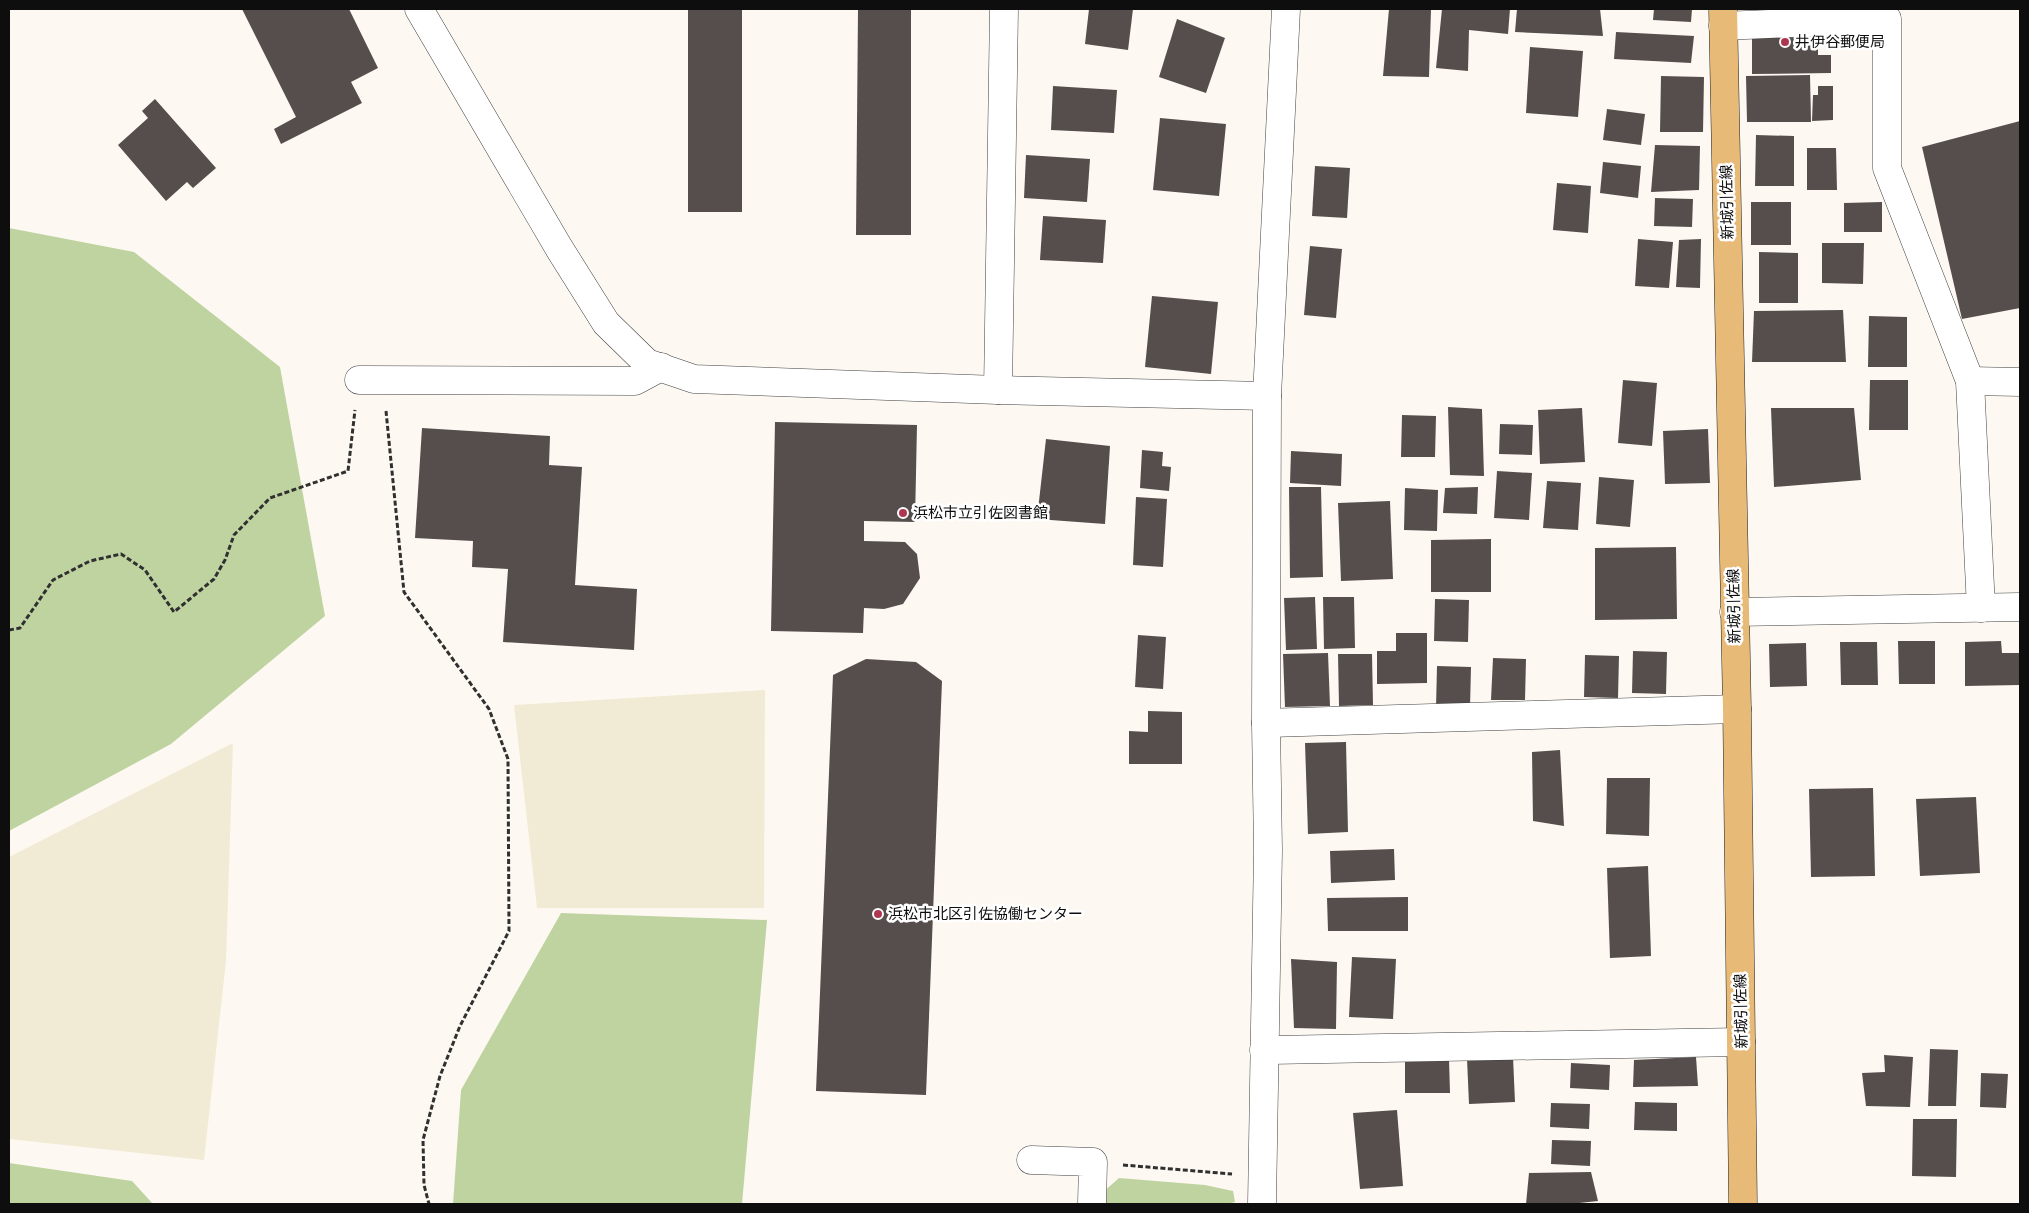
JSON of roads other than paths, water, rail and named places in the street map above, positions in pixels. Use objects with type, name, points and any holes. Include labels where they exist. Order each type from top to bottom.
[{"type":"main road","name":"新城引佐線","points":[[1723,17],[1737,710],[1742,1204]]},
{"type":"street","points":[[419,9],[559,248],[606,323],[647,363],[694,379],[998,390],[1267,396]]},
{"type":"street","points":[[998,390],[1004,9]]},
{"type":"street","points":[[1262,1204],[1268,850],[1266,723],[1267,396],[1286,9]]},
{"type":"street","points":[[1723,17],[1886,19],[1887,168],[1970,381],[1981,608]]},
{"type":"street","points":[[359,380],[636,381],[661,367]]},
{"type":"street","points":[[1970,381],[2020,382]]},
{"type":"street","points":[[1734,612],[2020,607]]},
{"type":"street","points":[[1266,723],[1737,710]]},
{"type":"street","points":[[1264,1050],[1741,1042]]},
{"type":"street","points":[[1031,1160],[1093,1162],[1092,1204]]},
{"type":"place","name":"井伊谷郵便局","points":[[1785,42]]},
{"type":"place","name":"浜松市立引佐図書館","points":[[903,513]]},
{"type":"place","name":"浜松市北区引佐協働センター","points":[[878,914]]}]
